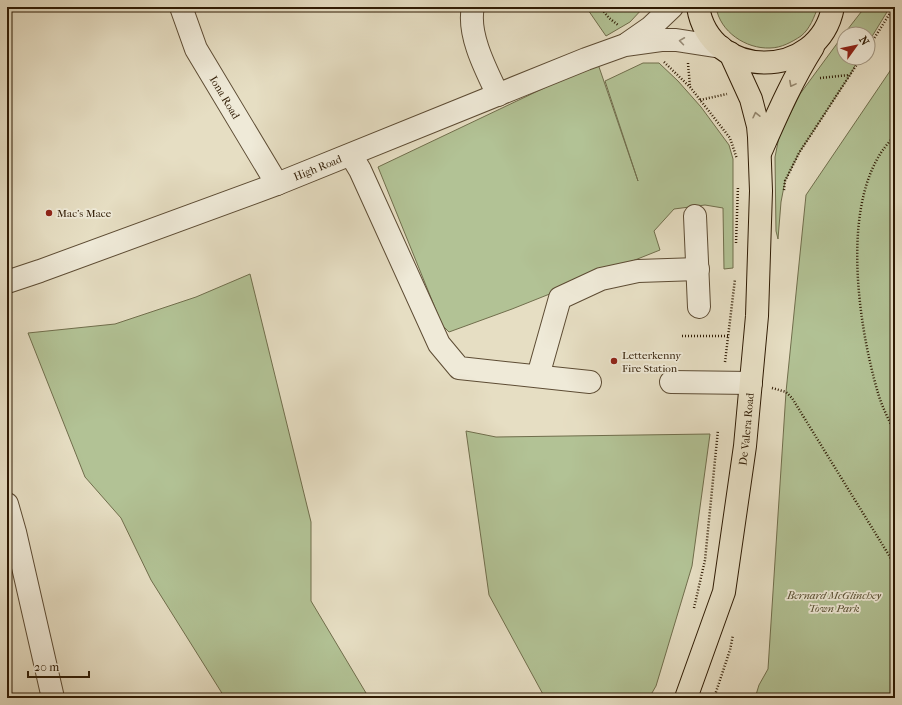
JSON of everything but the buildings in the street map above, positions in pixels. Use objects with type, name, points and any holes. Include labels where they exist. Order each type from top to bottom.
[{"type":"main road","points":[[698,7],[704,26],[709,35],[725,50],[748,62],[768,64],[799,54],[809,48],[826,23],[842,7]]},
{"type":"main road","points":[[760,154],[784,98],[826,23]]},
{"type":"main road","name":"De Valera Road","points":[[686,698],[724,592],[745,446],[760,385],[758,293],[761,191],[758,126],[754,107],[746,87],[725,50]]},
{"type":"street","name":"Iona Road","points":[[181,7],[196,49],[277,184]]},
{"type":"street","points":[[473,7],[471,14],[476,44],[498,95]]},
{"type":"street","points":[[624,37],[648,29],[672,7]]},
{"type":"street","name":"High Road","points":[[7,282],[277,184],[498,95],[624,37]]},
{"type":"street","points":[[624,37],[667,40],[725,50]]},
{"type":"street","points":[[351,154],[360,170],[439,344],[459,368],[590,382]]},
{"type":"street","points":[[695,216],[699,307]]},
{"type":"street","points":[[538,376],[560,298],[601,279],[638,271],[698,269]]},
{"type":"street","points":[[671,382],[760,385]]},
{"type":"street","points":[[7,504],[17,539],[54,698]]},
{"type":"path","points":[[600,7],[624,37]]},
{"type":"path","points":[[876,35],[894,7]]},
{"type":"path","points":[[688,59],[690,87]]},
{"type":"path","points":[[662,60],[690,87],[730,138],[737,159],[737,164]]},
{"type":"path","points":[[815,78],[850,75]]},
{"type":"path","points":[[700,100],[731,93]]},
{"type":"path","points":[[895,136],[881,153],[870,174],[860,216],[857,245],[858,278],[861,304],[872,370],[879,395],[895,433]]},
{"type":"path","points":[[736,250],[738,184]]},
{"type":"path","points":[[725,362],[735,278]]},
{"type":"path","points":[[682,336],[728,336]]},
{"type":"path","points":[[760,385],[786,392],[792,398],[895,565]]},
{"type":"path","points":[[693,611],[705,560],[718,430]]},
{"type":"green space","points":[[586,7],[644,7],[630,22],[606,36]]},
{"type":"green space","points":[[716,7],[818,7],[809,26],[801,36],[778,47],[761,48],[743,42],[729,31],[718,16]]},
{"type":"green space","points":[[865,7],[890,7],[876,30],[876,26],[850,26]]},
{"type":"green space","points":[[836,45],[836,66],[855,66],[799,153],[785,181],[781,202],[778,239],[776,231],[775,157],[779,137],[800,94]]},
{"type":"green space","name":"Bernard McGlinchey Town Park","points":[[895,60],[895,698],[755,698],[759,685],[768,669],[786,392],[806,195],[890,71]]},
{"type":"green space","points":[[643,63],[659,63],[678,81],[701,107],[729,145],[733,159],[733,268],[724,269],[723,208],[705,205],[674,209],[654,231],[660,250],[512,309],[449,332],[442,325],[378,167],[582,70],[598,64],[638,181],[605,81]]},
{"type":"green space","points":[[250,274],[311,522],[311,601],[369,698],[225,698],[151,580],[121,518],[85,477],[28,333],[115,324],[196,297]]},
{"type":"green space","points":[[466,431],[496,437],[710,434],[692,566],[656,686],[649,698],[545,698],[489,595]]},
{"type":"place","name":"Mac's Mace","points":[[49,213]]},
{"type":"place","name":"Letterkenny Fire Station","points":[[614,361]]}]
